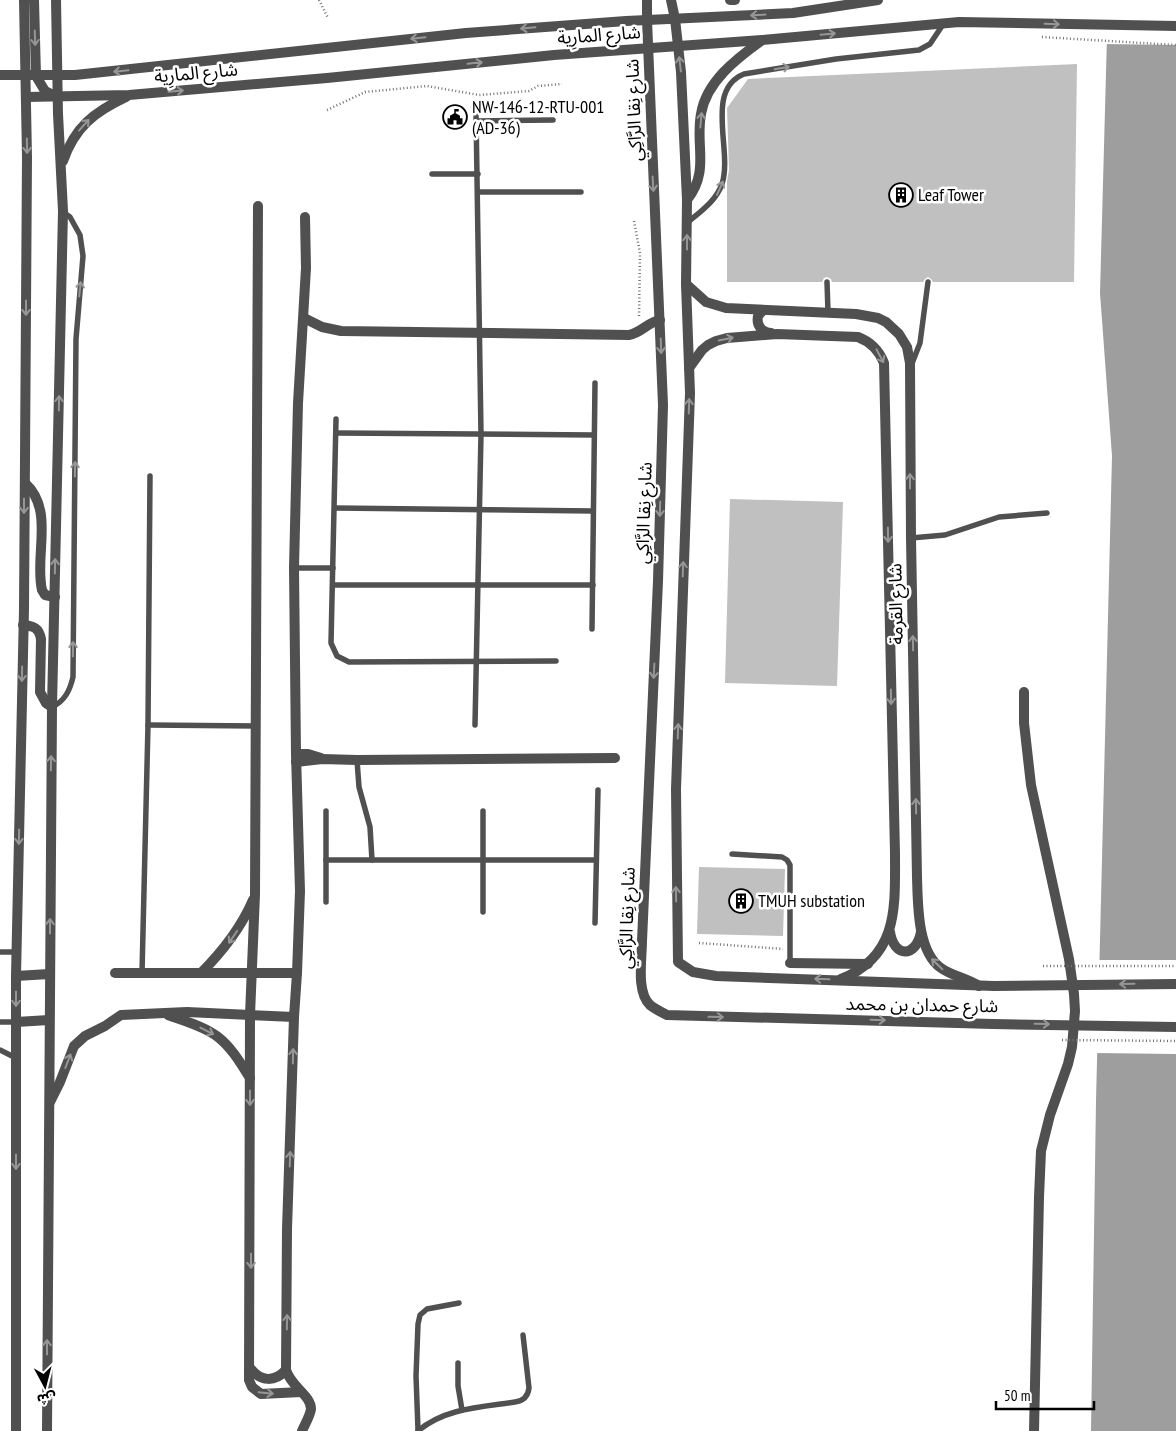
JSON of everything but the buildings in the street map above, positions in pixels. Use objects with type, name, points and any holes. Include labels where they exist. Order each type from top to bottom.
[{"type":"street","points":[[16,1431],[16,976],[24,625],[27,167],[24,0]]},
{"type":"street","points":[[34,0],[36,76],[49,95],[58,97]]},
{"type":"street","points":[[47,1431],[48,1020],[52,707],[63,211],[56,0]]},
{"type":"street","name":"شارع نِقا الرَّاكِي","points":[[647,0],[663,405],[658,582],[641,982],[646,1000],[654,1008],[667,1015]]},
{"type":"street","points":[[671,0],[681,72],[687,200],[686,284],[689,368]]},
{"type":"street","points":[[730,0],[735,0]]},
{"type":"street","name":"شارع المارِية","points":[[0,75],[58,76],[179,65],[326,47],[466,33],[647,20],[793,13],[837,3],[878,0]]},
{"type":"street","name":"شارع المارِية","points":[[26,97],[129,95],[327,78],[554,55],[974,22],[1176,26]]},
{"type":"street","points":[[687,200],[696,189],[700,172],[700,122],[704,104],[718,80],[728,68],[762,40]]},
{"type":"street","points":[[61,166],[68,148],[84,124],[106,106],[129,95]]},
{"type":"street","points":[[258,206],[255,894],[250,1015],[250,1384],[258,1393],[265,1395],[301,1392]]},
{"type":"street","points":[[302,1431],[311,1408],[308,1398],[292,1383],[286,1370],[287,1229],[300,891],[296,758],[294,568],[298,403],[304,318],[305,217]]},
{"type":"street","name":"شارع القرمة","points":[[686,284],[700,298],[716,306],[734,309],[828,312],[870,316],[886,322],[904,340],[909,355],[910,370],[916,877],[922,930],[926,948],[935,963],[942,969],[979,986]]},
{"type":"street","name":"شارع القرمة","points":[[763,310],[758,316],[758,324],[762,331],[777,334]]},
{"type":"street","points":[[304,318],[322,326],[341,330],[630,334],[639,332],[651,323],[660,320]]},
{"type":"street","name":"شارع القرمة","points":[[689,368],[702,350],[716,341],[740,336],[777,334],[858,337],[877,349],[884,363],[895,853],[894,892],[890,931],[879,952],[868,964],[852,975],[841,979]]},
{"type":"street","name":"شارع حمدان بن محمد","points":[[689,368],[676,788],[678,962],[693,972],[716,976],[841,979],[979,986],[1176,984]]},
{"type":"street","points":[[25,483],[36,496],[40,513],[42,590],[45,595],[54,597]]},
{"type":"street","points":[[24,625],[34,627],[39,632],[41,639],[40,692],[46,703],[52,707]]},
{"type":"street","points":[[1024,692],[1025,731],[1032,785],[1069,959],[1074,1003],[1074,1029],[1068,1064],[1050,1115],[1041,1151],[1038,1197],[1034,1431]]},
{"type":"street","points":[[296,758],[357,760],[615,758]]},
{"type":"street","points":[[201,973],[233,937],[255,894]]},
{"type":"street","points":[[890,931],[892,944],[903,951],[912,950],[916,947],[922,930]]},
{"type":"street","points":[[790,963],[868,964]]},
{"type":"street","points":[[115,973],[297,973]]},
{"type":"street","points":[[16,976],[49,974]]},
{"type":"street","points":[[162,1012],[206,1030],[218,1037],[228,1046],[250,1078]]},
{"type":"street","points":[[48,1105],[60,1082],[74,1046],[90,1032],[121,1015],[187,1012],[294,1017]]},
{"type":"street","name":"شارع حمدان بن محمد","points":[[667,1015],[1176,1027]]},
{"type":"street","points":[[16,1022],[48,1020]]},
{"type":"street","points":[[251,1369],[255,1374],[268,1380],[275,1379],[286,1370]]},
{"type":"street","points":[[16,1419],[25,1431]]},
{"type":"lane","points":[[687,223],[712,202],[722,184],[725,169],[723,102],[727,87],[734,79],[744,74],[836,59],[919,50],[930,44],[944,24]]},
{"type":"lane","points":[[475,725],[481,434],[481,332],[476,112]]},
{"type":"lane","points":[[476,120],[553,120]]},
{"type":"lane","points":[[432,174],[478,174]]},
{"type":"lane","points":[[478,192],[581,192]]},
{"type":"lane","points":[[52,707],[64,699],[73,676],[76,347],[83,256],[78,230],[70,217],[63,211]]},
{"type":"lane","points":[[826,282],[828,312]]},
{"type":"lane","points":[[910,370],[920,343],[928,282]]},
{"type":"lane","points":[[592,628],[595,383]]},
{"type":"lane","points":[[336,419],[331,643],[334,653],[341,659],[349,662],[556,661]]},
{"type":"lane","points":[[336,433],[594,435]]},
{"type":"lane","points":[[142,973],[148,725],[150,476]]},
{"type":"lane","points":[[335,508],[594,511]]},
{"type":"lane","points":[[911,538],[944,535],[999,517],[1047,512]]},
{"type":"lane","points":[[294,568],[334,568]]},
{"type":"lane","points":[[333,585],[593,585]]},
{"type":"lane","points":[[148,725],[256,726]]},
{"type":"lane","points":[[357,760],[359,787],[370,827],[372,860]]},
{"type":"lane","points":[[595,923],[598,790]]},
{"type":"lane","points":[[326,811],[326,902]]},
{"type":"lane","points":[[483,811],[483,912]]},
{"type":"lane","points":[[732,854],[782,857],[790,865],[790,963]]},
{"type":"lane","points":[[326,860],[596,860]]},
{"type":"lane","points":[[0,952],[17,952]]},
{"type":"lane","points":[[0,1022],[16,1022]]},
{"type":"lane","points":[[0,1050],[16,1058]]},
{"type":"lane","points":[[418,1431],[416,1376],[418,1320],[423,1311],[432,1307],[460,1303]]},
{"type":"lane","points":[[418,1431],[437,1418],[462,1410],[520,1401],[527,1396],[529,1388],[524,1335]]},
{"type":"lane","points":[[458,1363],[458,1386],[462,1410]]},
{"type":"path","points":[[319,0],[328,18]]},
{"type":"path","points":[[1042,37],[1176,45]]},
{"type":"path","points":[[328,110],[365,92],[427,86],[479,95],[529,91],[538,86],[562,84]]},
{"type":"path","points":[[634,220],[640,253],[639,332]]},
{"type":"path","points":[[699,943],[790,950]]},
{"type":"path","points":[[1043,966],[1176,966]]},
{"type":"path","points":[[1062,1040],[1176,1041]]},
{"type":"shaded area","points":[[1108,0],[1176,0],[1176,1431],[1091,1431],[1096,1101],[1112,456],[1100,293]]},
{"type":"pier","points":[[1106,0],[1176,0],[1176,45],[1104,44]]},
{"type":"pier","points":[[1097,960],[1176,960],[1176,1054],[1095,1053]]},
{"type":"place","name":"NW-146-12-RTU-001 (AD-36)","points":[[455,117]]},
{"type":"place","name":"Leaf Tower","points":[[901,195]]},
{"type":"place","name":"TMUH substation","points":[[741,901]]}]
